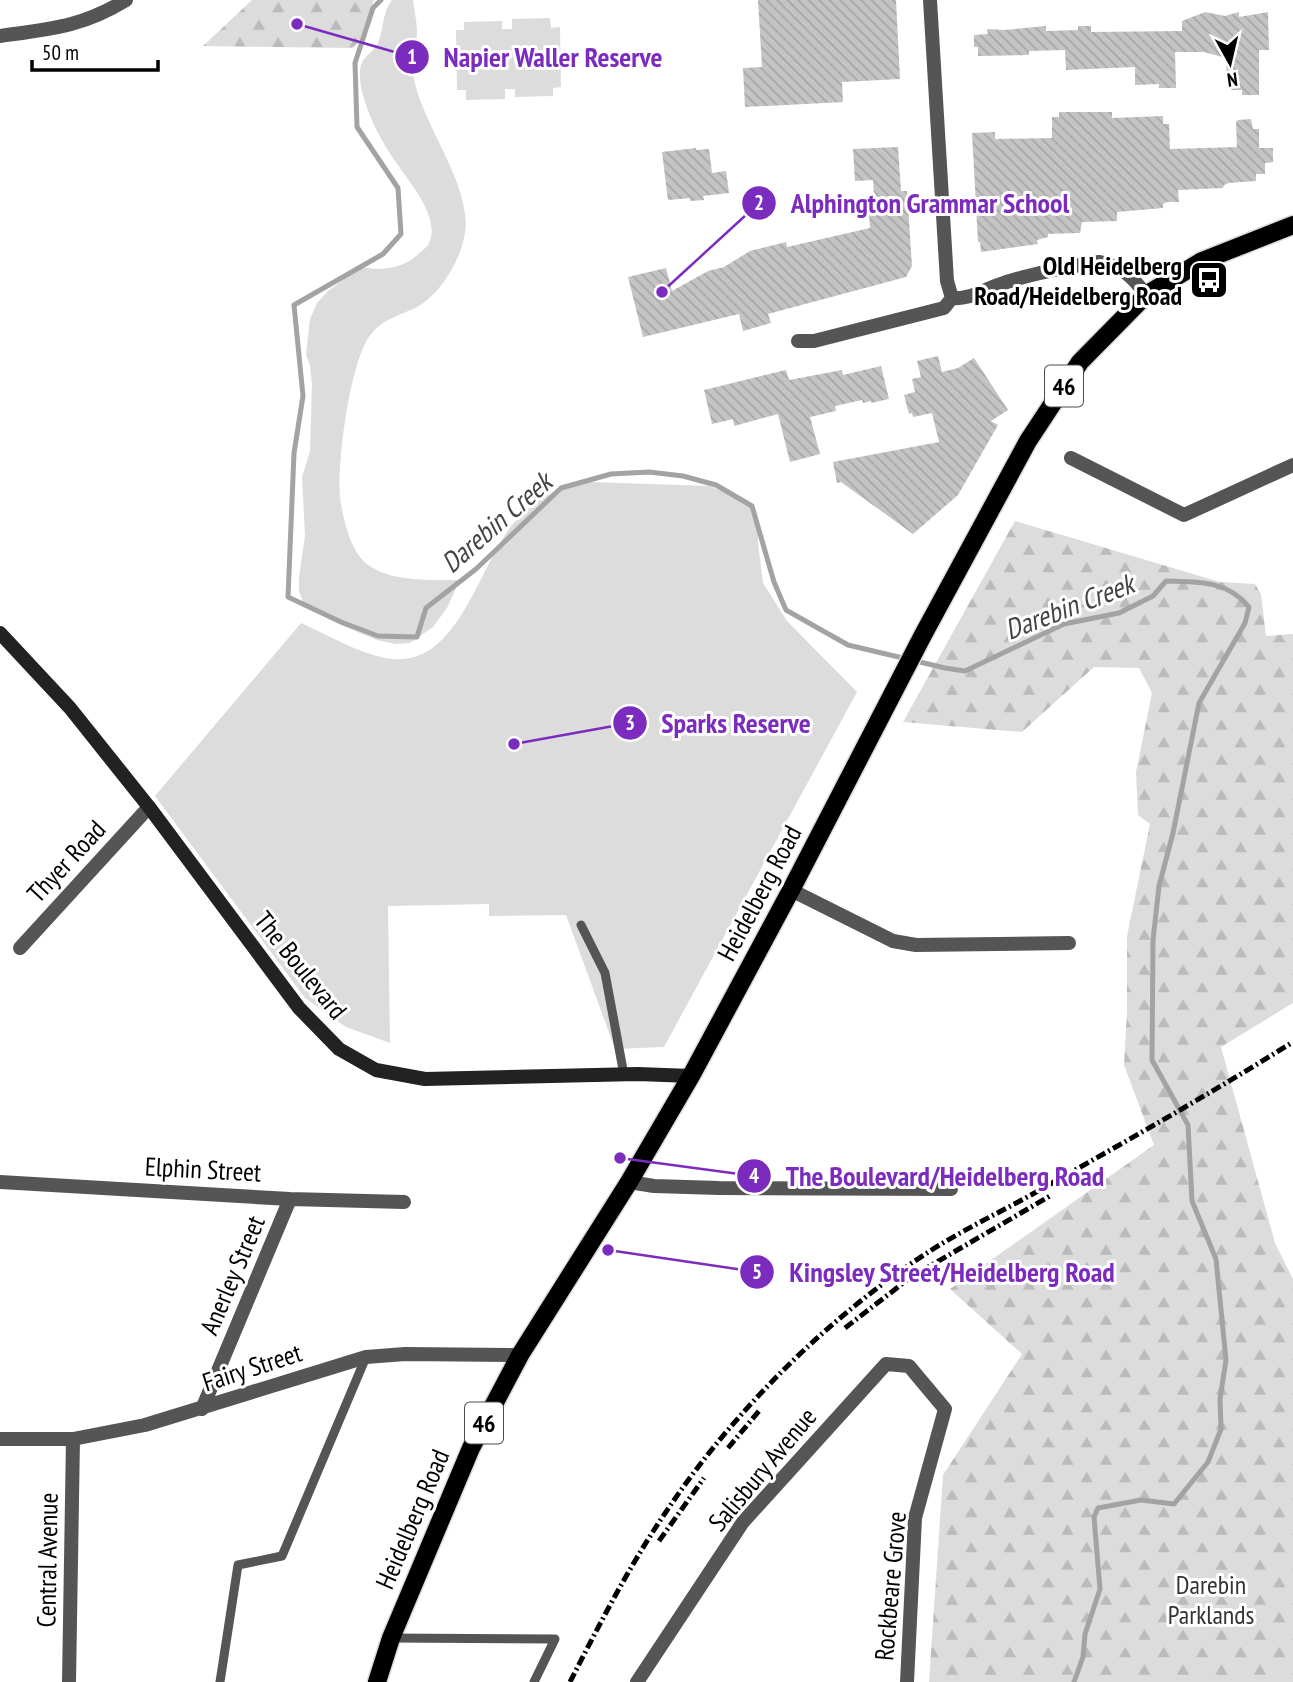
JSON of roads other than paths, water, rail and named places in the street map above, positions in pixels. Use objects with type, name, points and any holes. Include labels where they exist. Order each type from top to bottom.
[{"type":"main road","name":"Heidelberg Road","points":[[377,1682],[391,1638],[471,1448],[520,1355],[629,1182],[691,1076],[1028,441],[1080,362],[1146,295],[1202,261],[1293,225]]},
{"type":"street","points":[[0,36],[75,25],[102,15],[126,0]]},
{"type":"street","points":[[930,0],[947,281],[948,292],[952,298],[976,295],[1000,284],[1099,262],[1114,264],[1133,277],[1146,295]]},
{"type":"street","points":[[798,341],[814,341],[944,308],[952,298]]},
{"type":"street","points":[[1071,457],[1184,515],[1293,465]]},
{"type":"street","name":"The Boulevard","points":[[0,633],[69,708],[149,807],[299,1008],[339,1049],[376,1070],[425,1079],[691,1076]]},
{"type":"street","name":"Thyer Road","points":[[20,948],[149,807]]},
{"type":"street","points":[[791,890],[893,941],[916,945],[1069,943]]},
{"type":"street","name":"Elphin Street","points":[[0,1182],[290,1199],[404,1202]]},
{"type":"street","points":[[629,1182],[654,1186],[719,1188],[951,1189]]},
{"type":"street","name":"Anerley Street","points":[[202,1409],[290,1199]]},
{"type":"street","name":"Fairy Street","points":[[0,1439],[73,1439],[145,1425],[366,1357],[405,1354],[520,1355]]},
{"type":"street","name":"Salisbury Avenue","points":[[638,1682],[743,1522],[886,1364]]},
{"type":"street","name":"Rockbeare Grove","points":[[886,1364],[909,1366],[946,1409],[915,1518],[907,1682]]},
{"type":"street","name":"Central Avenue","points":[[69,1682],[73,1439]]},
{"type":"lane","points":[[581,925],[605,974],[624,1075]]},
{"type":"lane","points":[[220,1682],[238,1565],[282,1556],[366,1357]]},
{"type":"lane","points":[[391,1638],[555,1639],[534,1682]]},
{"type":"waterway","name":"Darebin Creek","points":[[381,0],[373,8],[355,63],[357,127],[398,188],[401,234],[383,254],[294,305],[303,396],[294,453],[288,597],[378,636],[417,637],[426,608],[476,569],[561,488],[611,474],[649,472],[683,476],[716,485],[752,506],[774,582],[786,610],[848,645],[945,668],[965,671],[1064,624],[1119,613],[1153,596],[1166,581],[1222,587],[1249,607],[1245,623],[1199,703],[1173,833],[1159,886],[1153,940],[1152,1060],[1188,1125],[1192,1201],[1216,1259],[1226,1360],[1220,1399],[1221,1429],[1208,1462],[1174,1504],[1141,1500],[1098,1508],[1094,1517],[1100,1589],[1085,1634],[1083,1657],[1074,1682]]},
{"type":"railway","points":[[570,1682],[631,1568],[672,1503],[756,1399],[821,1335],[855,1305],[940,1245],[1134,1136],[1293,1042]]},
{"type":"railway","points":[[845,1328],[911,1277],[1050,1196]]},
{"type":"railway","points":[[728,1448],[759,1411]]},
{"type":"railway","points":[[659,1541],[704,1478]]},
{"type":"place","name":"Napier Waller Reserve","points":[[297,24]]},
{"type":"place","name":"Old Heidelberg Road/Heidelberg Road","points":[[1209,280]]},
{"type":"place","name":"Alphington Grammar School","points":[[662,292]]},
{"type":"place","name":"Sparks Reserve","points":[[514,744]]},
{"type":"place","name":"The Boulevard/Heidelberg Road","points":[[620,1158]]},
{"type":"place","name":"Kingsley Street/Heidelberg Road","points":[[608,1250]]},
{"type":"park label","name":"Darebin Parklands","points":[[1211,1599]]}]
